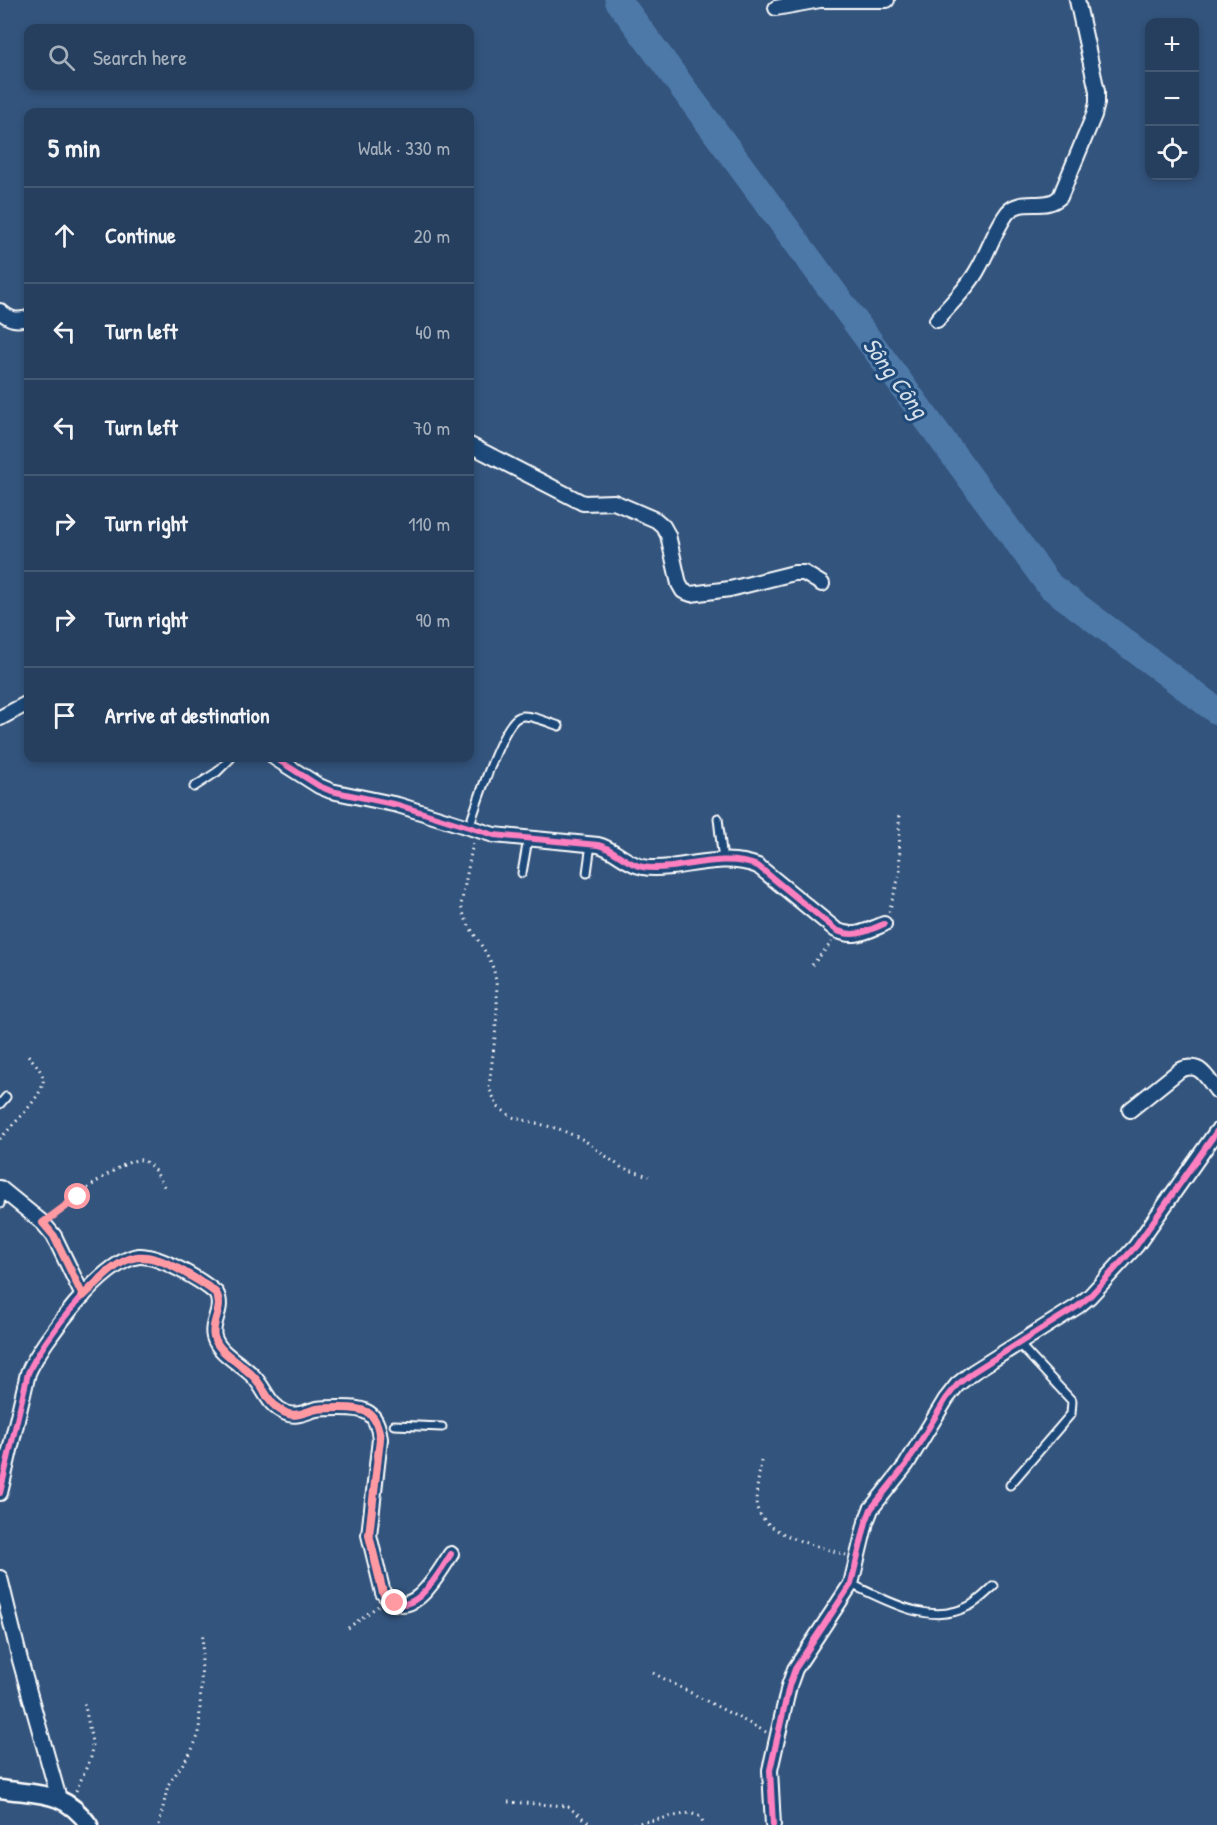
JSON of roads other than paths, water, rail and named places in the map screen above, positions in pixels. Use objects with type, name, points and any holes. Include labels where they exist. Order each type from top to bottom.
[{"type":"street","points":[[776,8],[820,0],[887,0]]},
{"type":"street","points":[[938,320],[972,279],[1008,212],[1020,205],[1047,205],[1060,197],[1097,103],[1097,91],[1077,0]]},
{"type":"street","points":[[0,311],[8,319],[24,319]]},
{"type":"street","points":[[474,447],[583,503],[614,502],[656,520],[668,535],[679,584],[683,591],[690,594],[730,589],[794,573],[804,573],[822,584]]},
{"type":"street","points":[[0,718],[24,705]]},
{"type":"street","points":[[281,762],[319,786],[332,791],[398,805],[494,835],[591,844],[609,848],[632,864],[643,868],[745,861],[758,866],[847,936],[859,935],[884,924]]},
{"type":"street","points":[[1130,1110],[1180,1070],[1193,1066],[1202,1072],[1217,1091]]},
{"type":"street","points":[[773,1825],[770,1770],[789,1686],[795,1669],[851,1584],[871,1509],[906,1465],[946,1399],[965,1378],[1090,1296],[1136,1246],[1217,1131]]},
{"type":"street","points":[[1,1195],[43,1223],[54,1236],[83,1296]]},
{"type":"street","points":[[0,1493],[27,1373],[36,1354],[83,1296],[114,1267],[137,1256],[162,1260],[216,1293],[220,1300],[220,1307],[213,1331],[215,1340],[255,1377],[274,1406],[288,1414],[296,1415],[320,1409],[357,1408],[366,1410],[380,1426],[369,1535],[383,1593],[387,1599],[405,1604],[423,1595],[451,1554]]},
{"type":"street","points":[[0,1578],[20,1660],[64,1801]]},
{"type":"street","points":[[0,1789],[64,1801],[80,1813],[89,1825]]},
{"type":"lane","points":[[472,828],[503,736],[513,720],[525,716],[560,726]]},
{"type":"lane","points":[[194,787],[217,772],[227,762]]},
{"type":"lane","points":[[718,818],[723,861]]},
{"type":"lane","points":[[522,873],[528,839]]},
{"type":"lane","points":[[587,873],[591,844]]},
{"type":"lane","points":[[0,1104],[6,1098]]},
{"type":"lane","points":[[1010,1485],[1071,1414],[1073,1407],[1072,1401],[1018,1343]]},
{"type":"lane","points":[[394,1425],[442,1427]]},
{"type":"lane","points":[[851,1584],[912,1610],[940,1614],[971,1606],[994,1586]]},
{"type":"waterway","name":"Sông Công","points":[[618,0],[1050,586],[1217,711]]}]
